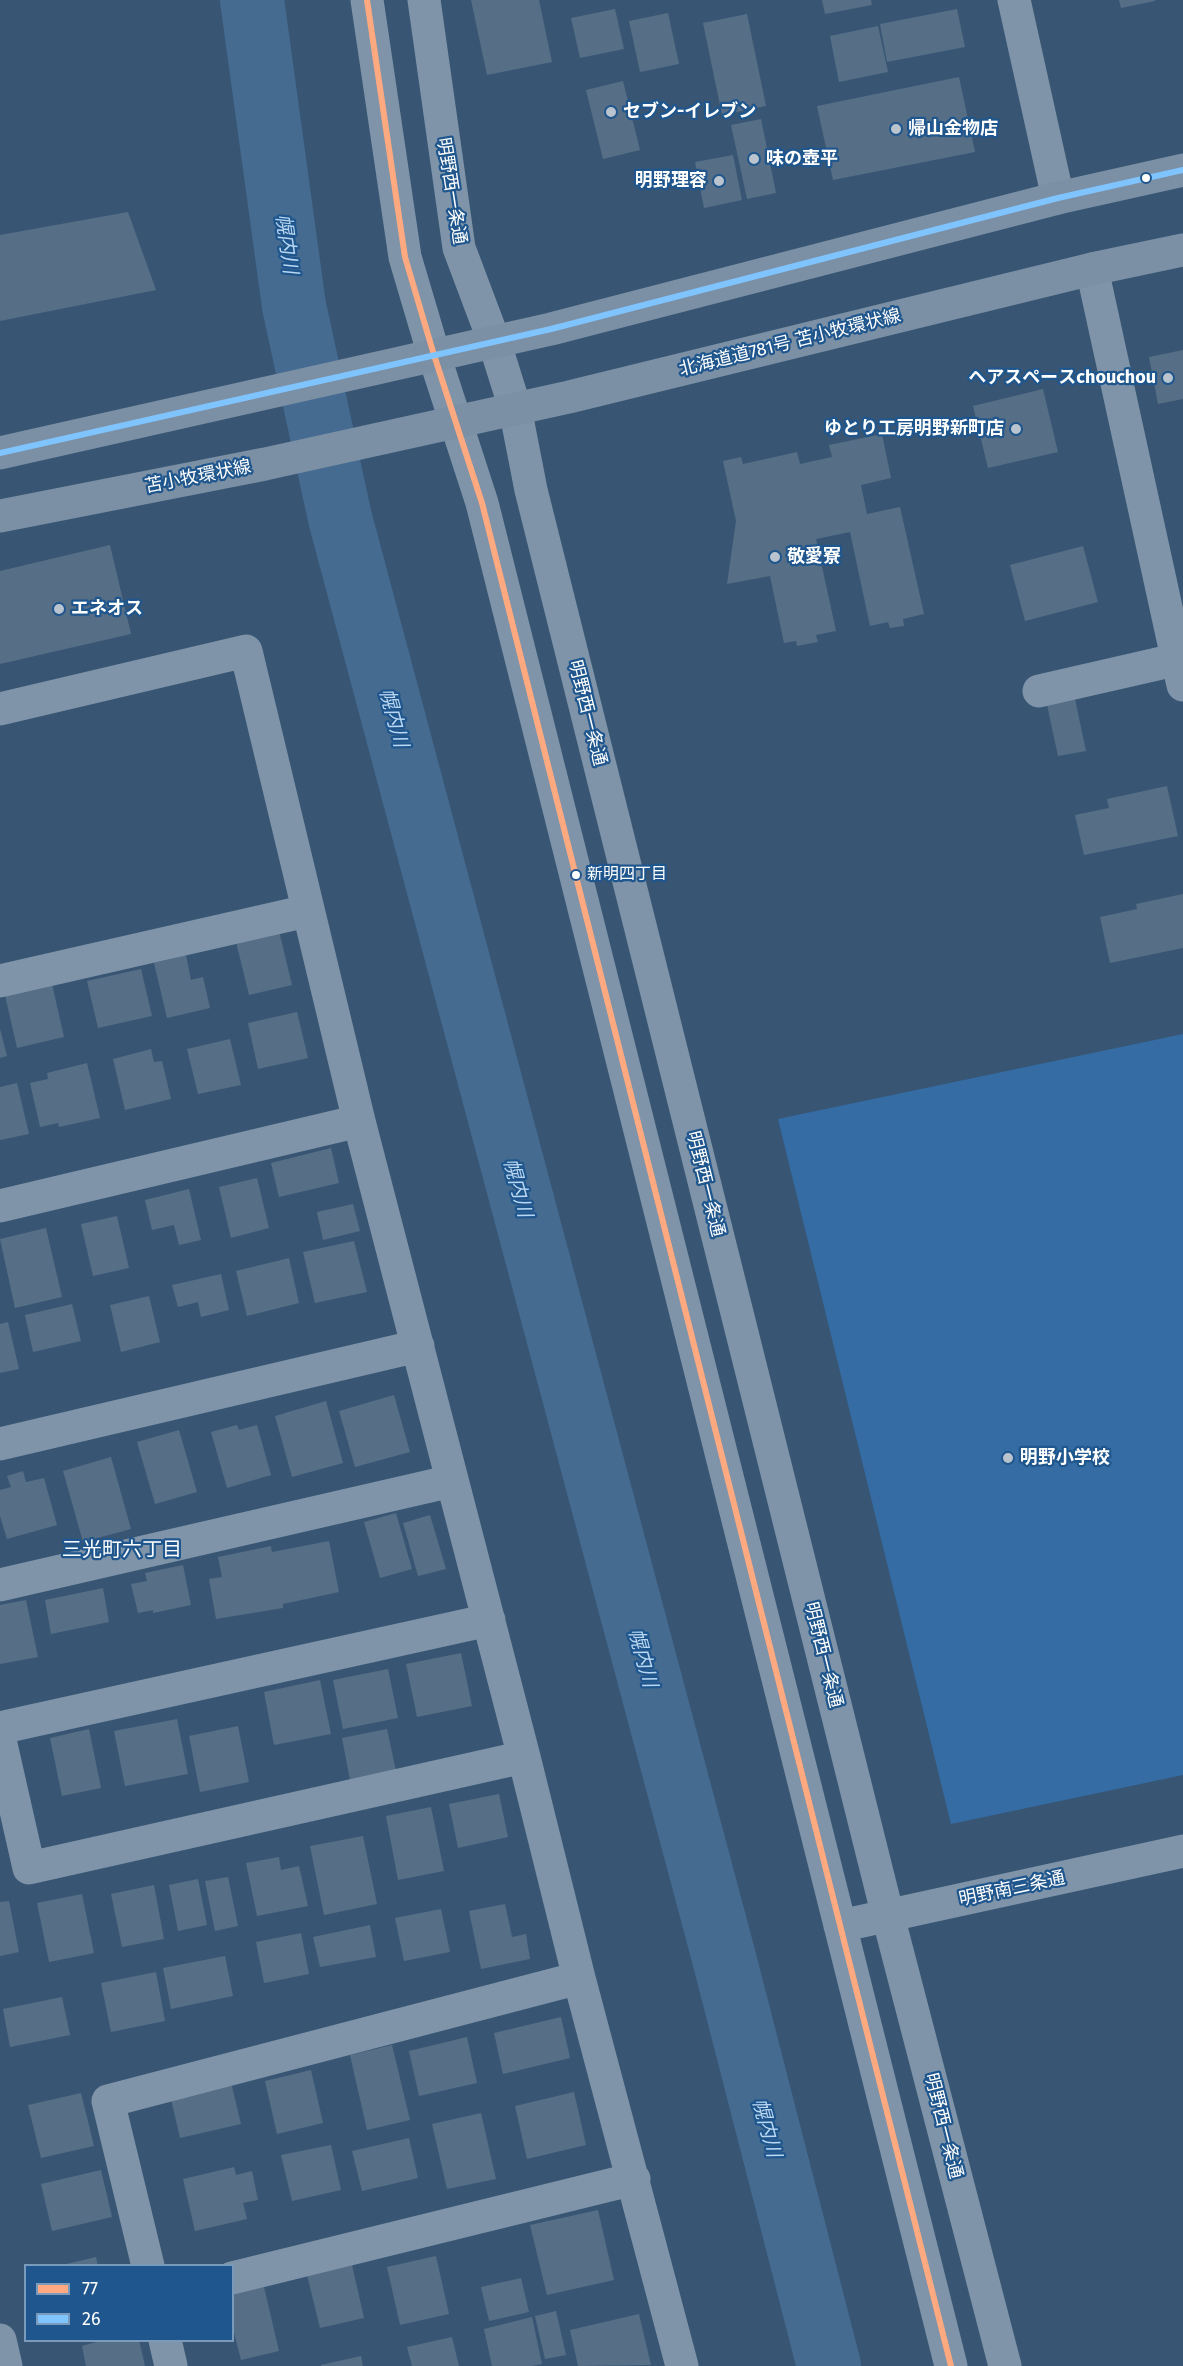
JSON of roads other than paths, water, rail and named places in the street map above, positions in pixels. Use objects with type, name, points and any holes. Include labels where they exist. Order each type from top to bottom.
[{"type":"main road","points":[[0,453],[551,329],[1058,198],[1183,170]]},
{"type":"main road","name":"北海道道781号 苫小牧環状線","points":[[396,435],[569,398],[1092,269],[1183,250]]},
{"type":"main road","name":"苫小牧環状線","points":[[0,516],[265,464],[396,435]]},
{"type":"street","points":[[367,0],[405,257],[485,514],[951,2366]]},
{"type":"street","name":"明野西一条通","points":[[424,0],[459,248],[495,341],[515,408],[537,513],[888,1916],[1005,2366]]},
{"type":"street","points":[[1014,0],[1058,198]]},
{"type":"street","points":[[1039,691],[1181,668],[1092,269]]},
{"type":"street","points":[[0,710],[246,651],[359,1121],[489,1620],[579,1978],[682,2366]]},
{"type":"street","points":[[0,981],[307,911]]},
{"type":"street","points":[[0,1206],[359,1121]]},
{"type":"street","points":[[0,1444],[418,1346]]},
{"type":"street","points":[[0,1585],[452,1481]]},
{"type":"street","points":[[0,1728],[489,1620]]},
{"type":"street","points":[[0,1740],[29,1868],[524,1757]]},
{"type":"street","name":"明野南三条通","points":[[840,1926],[1183,1851]]},
{"type":"street","points":[[148,2264],[108,2101],[579,1978]]},
{"type":"street","points":[[234,2278],[634,2179]]},
{"type":"street","points":[[0,2340],[6,2366]]},
{"type":"street","points":[[165,2342],[171,2366]]},
{"type":"waterway","name":"幌内川","points":[[252,0],[294,306],[340,518],[723,1954],[829,2366]]},
{"type":"place","name":"セブン-イレブン","points":[[611,112]]},
{"type":"place","name":"帰山金物店","points":[[896,129]]},
{"type":"place","name":"味の壺平","points":[[754,159]]},
{"type":"place","name":"明野理容","points":[[719,181]]},
{"type":"place","name":"ヘアスペースchouchou","points":[[1168,378]]},
{"type":"place","name":"ゆとり工房明野新町店","points":[[1016,429]]},
{"type":"place","name":"敬愛寮","points":[[775,557]]},
{"type":"place","name":"エネオス","points":[[59,609]]},
{"type":"place","name":"新明四丁目","points":[[576,875]]},
{"type":"place","name":"明野小学校","points":[[1008,1458]]},
{"type":"district","name":"三光町六丁目","points":[[122,1550]]}]
